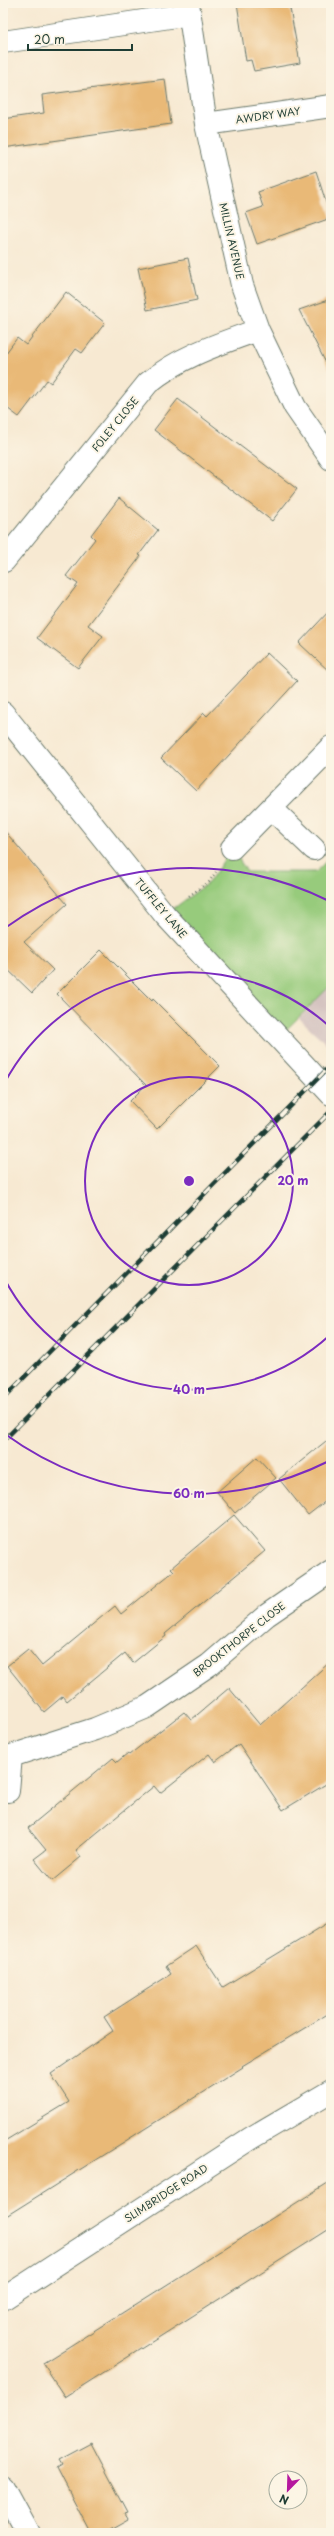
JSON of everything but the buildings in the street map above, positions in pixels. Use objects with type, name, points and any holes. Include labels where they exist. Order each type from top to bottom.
[{"type":"street","points":[[3,42],[189,9]]},
{"type":"street","name":"MILLIN AVENUE","points":[[189,9],[206,124],[242,285],[258,330],[295,407],[331,459]]},
{"type":"street","name":"AWDRY WAY","points":[[206,124],[331,106]]},
{"type":"street","name":"FOLEY CLOSE","points":[[4,561],[148,383],[167,367],[193,354],[258,330]]},
{"type":"street","name":"TUFFLEY LANE","points":[[3,712],[165,914],[331,1094]]},
{"type":"street","points":[[232,848],[331,747]]},
{"type":"street","points":[[271,808],[314,849]]},
{"type":"street","name":"BROOKTHORPE CLOSE","points":[[8,1791],[7,1752],[96,1729],[147,1706],[209,1664],[266,1615],[331,1571]]},
{"type":"street","name":"SLIMBRIDGE ROAD","points":[[3,2299],[245,2143],[331,2091]]},
{"type":"street","points":[[3,2487],[28,2533]]},
{"type":"path","points":[[165,914],[209,882],[232,848]]},
{"type":"shaded area","points":[[331,985],[331,1048],[299,1018]]},
{"type":"green space","points":[[232,848],[247,872],[316,872],[331,856],[331,985],[277,1039],[165,915],[209,882]]},
{"type":"railway","points":[[3,1399],[331,1065]]},
{"type":"railway","points":[[3,1441],[331,1111]]}]
